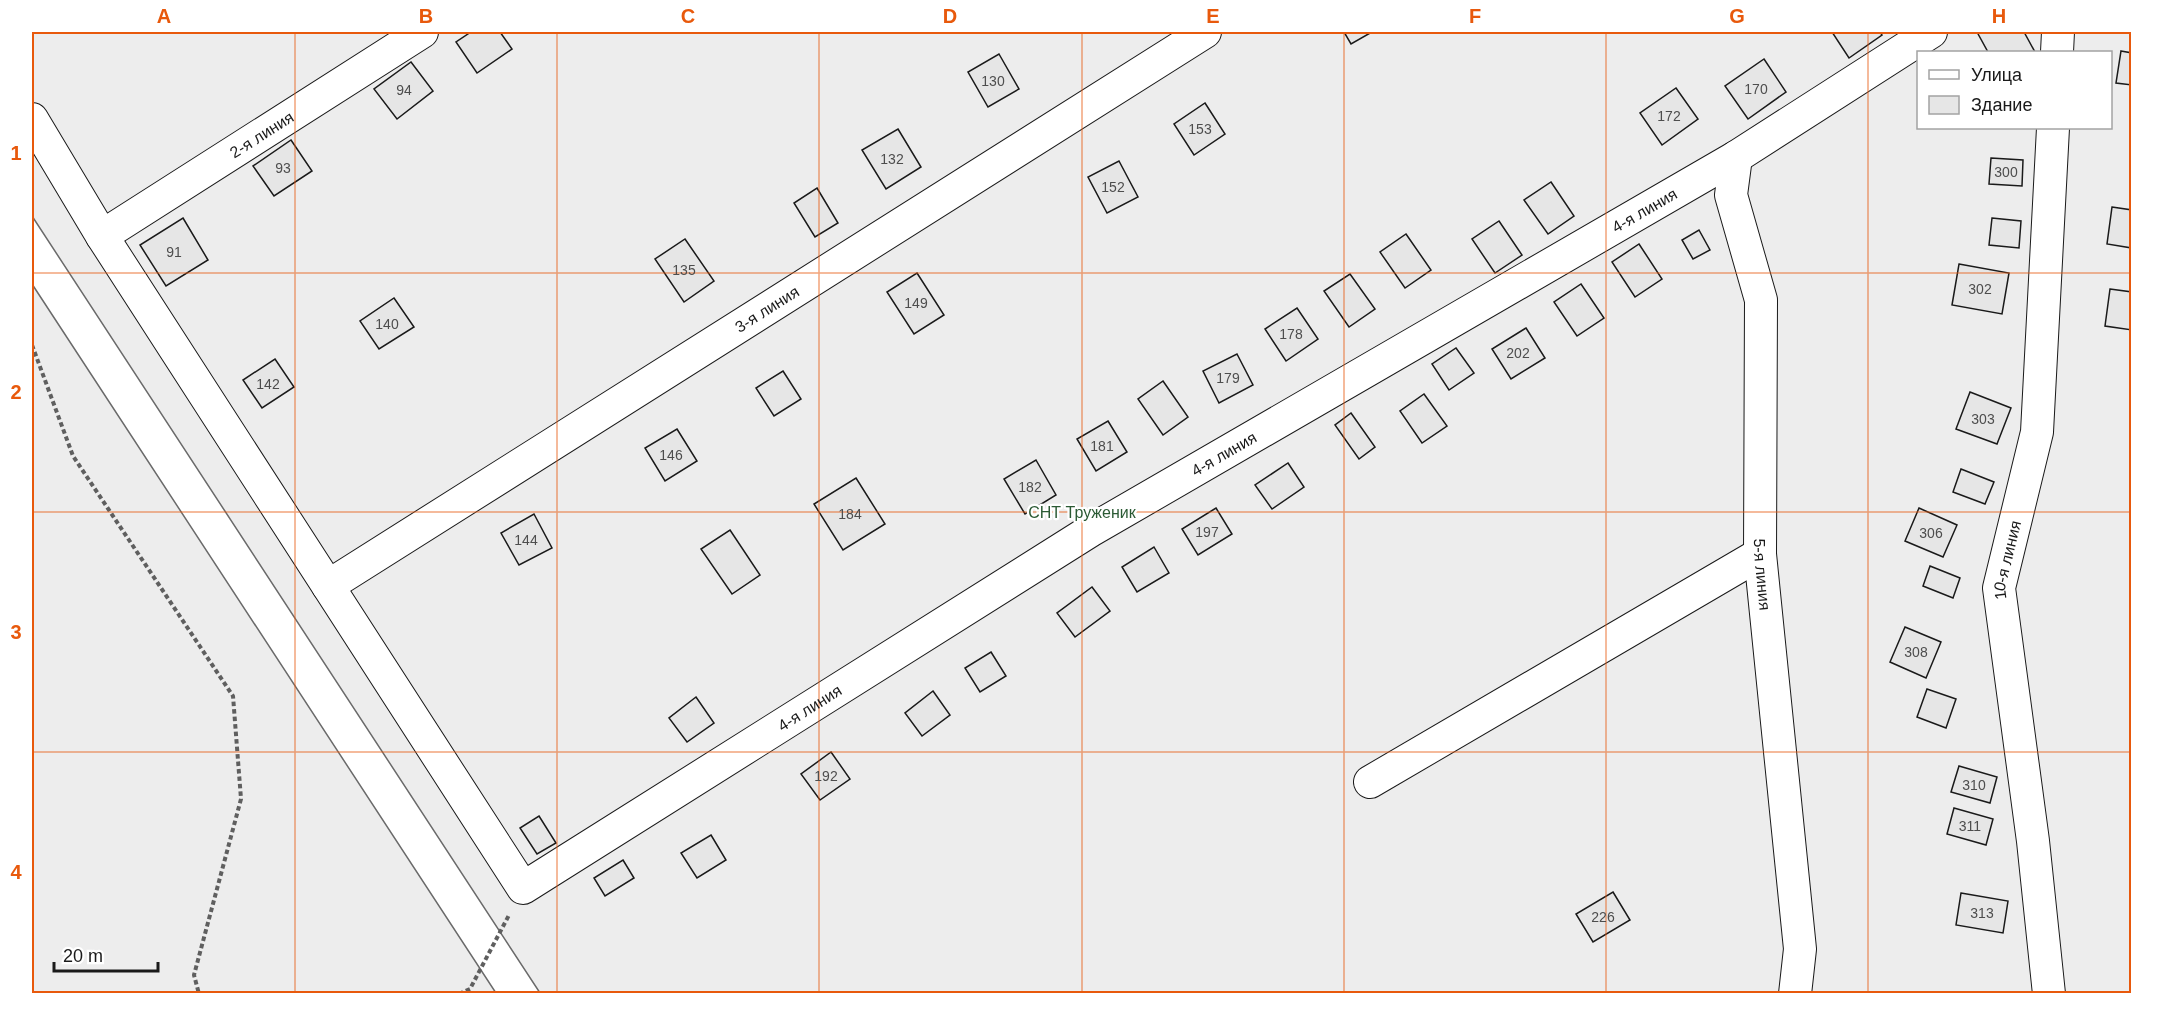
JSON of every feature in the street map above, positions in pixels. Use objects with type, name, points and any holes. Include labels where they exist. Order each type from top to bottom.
[{"type":"street","name":"2-я линия","points":[[102,236],[422,32]]},
{"type":"street","name":"3-я линия","points":[[328,586],[1205,32]]},
{"type":"street","name":"4-я линия","points":[[523,888],[1090,531],[1736,157],[1931,32]]},
{"type":"street","points":[[2057,51],[2058,32]]},
{"type":"street","points":[[32,119],[102,236],[523,888]]},
{"type":"street","name":"10-я линия","points":[[2049,993],[2033,842],[1999,588],[2037,432],[2053,129]]},
{"type":"street","name":"5-я линия","points":[[1736,157],[1731,195],[1761,300],[1760,554],[1800,949],[1795,993]]},
{"type":"street","points":[[1370,782],[1760,554]]},
{"type":"path","points":[[32,345],[73,456],[233,696],[241,799],[194,975],[199,993]]},
{"type":"path","points":[[459,993],[470,989],[523,888]]},
{"type":"shaded area","name":"СНТ Труженик","points":[[32,32],[2131,32],[2131,993],[540,993],[32,216]]},
{"type":"shaded area","points":[[32,284],[496,993],[32,993]]},
{"type":"building","points":[[471,32],[500,32],[512,49],[477,73],[456,42]]},
{"type":"building","points":[[1344,32],[1372,32],[1351,44]]},
{"type":"building","points":[[1832,32],[1880,32],[1882,35],[1849,58]]},
{"type":"building","points":[[1977,32],[2024,32],[2034,51],[1987,51]]},
{"type":"building","points":[[2121,51],[2132,53],[2132,85],[2116,83]]},
{"type":"building","points":[[999,54],[1019,89],[988,107],[968,72]]},
{"type":"building","points":[[1764,59],[1786,92],[1748,119],[1725,86]]},
{"type":"building","points":[[411,62],[433,91],[397,119],[374,89]]},
{"type":"building","points":[[1676,88],[1698,119],[1662,145],[1640,113]]},
{"type":"building","points":[[1205,103],[1225,134],[1194,155],[1174,124]]},
{"type":"building","points":[[898,129],[921,167],[886,189],[862,150]]},
{"type":"building","points":[[291,140],[312,171],[274,196],[253,166]]},
{"type":"building","points":[[1991,158],[2023,160],[2022,186],[1989,184]]},
{"type":"building","points":[[1119,161],[1138,197],[1107,213],[1088,177]]},
{"type":"building","points":[[1551,182],[1574,216],[1548,234],[1524,200]]},
{"type":"building","points":[[817,188],[838,223],[815,237],[794,203]]},
{"type":"building","points":[[2112,207],[2132,210],[2132,248],[2107,244]]},
{"type":"building","points":[[183,218],[208,260],[166,286],[140,245]]},
{"type":"building","points":[[1992,218],[2021,221],[2019,248],[1989,245]]},
{"type":"building","points":[[1499,221],[1522,255],[1495,273],[1472,239]]},
{"type":"building","points":[[1699,230],[1710,250],[1693,259],[1682,240]]},
{"type":"building","points":[[1406,234],[1431,270],[1405,288],[1380,252]]},
{"type":"building","points":[[685,239],[714,281],[684,302],[655,259]]},
{"type":"building","points":[[1639,244],[1662,279],[1635,297],[1612,262]]},
{"type":"building","points":[[1959,264],[2009,273],[2002,314],[1952,305]]},
{"type":"building","points":[[917,273],[944,315],[914,334],[887,292]]},
{"type":"building","points":[[1350,274],[1375,309],[1349,327],[1324,291]]},
{"type":"building","points":[[1581,284],[1604,318],[1577,336],[1554,302]]},
{"type":"building","points":[[2110,289],[2132,292],[2132,330],[2105,326]]},
{"type":"building","points":[[394,298],[414,327],[379,349],[360,321]]},
{"type":"building","points":[[1297,308],[1318,339],[1286,361],[1265,329]]},
{"type":"building","points":[[1526,328],[1545,358],[1511,379],[1492,349]]},
{"type":"building","points":[[1456,348],[1474,373],[1449,390],[1432,364]]},
{"type":"building","points":[[1237,354],[1253,385],[1219,403],[1203,371]]},
{"type":"building","points":[[275,359],[294,387],[262,408],[243,380]]},
{"type":"building","points":[[783,371],[801,399],[774,416],[756,388]]},
{"type":"building","points":[[1163,381],[1188,417],[1163,435],[1138,399]]},
{"type":"building","points":[[1970,392],[2011,408],[1997,444],[1956,429]]},
{"type":"building","points":[[1424,394],[1447,426],[1422,443],[1400,411]]},
{"type":"building","points":[[1351,413],[1375,447],[1359,459],[1335,425]]},
{"type":"building","points":[[1108,421],[1127,452],[1096,471],[1077,439]]},
{"type":"building","points":[[677,429],[697,461],[665,481],[645,448]]},
{"type":"building","points":[[1036,460],[1056,495],[1025,514],[1004,479]]},
{"type":"building","points":[[1288,463],[1304,487],[1272,509],[1255,485]]},
{"type":"building","points":[[1961,469],[1994,482],[1985,504],[1953,492]]},
{"type":"building","points":[[856,478],[885,524],[843,550],[814,504]]},
{"type":"building","points":[[1216,508],[1232,534],[1198,555],[1182,529]]},
{"type":"building","points":[[1919,508],[1957,525],[1943,557],[1905,541]]},
{"type":"building","points":[[534,514],[552,548],[519,565],[501,533]]},
{"type":"building","points":[[730,530],[760,575],[732,594],[701,549]]},
{"type":"building","points":[[1154,547],[1169,573],[1137,592],[1122,567]]},
{"type":"building","points":[[1930,566],[1960,578],[1953,598],[1923,586]]},
{"type":"building","points":[[1092,587],[1110,611],[1075,637],[1057,613]]},
{"type":"building","points":[[1905,627],[1941,642],[1926,678],[1890,662]]},
{"type":"building","points":[[991,652],[1006,676],[980,692],[965,668]]},
{"type":"building","points":[[1927,689],[1956,699],[1946,728],[1917,717]]},
{"type":"building","points":[[933,691],[950,715],[922,736],[905,713]]},
{"type":"building","points":[[696,697],[714,723],[687,742],[669,718]]},
{"type":"building","points":[[831,752],[850,779],[820,800],[801,774]]},
{"type":"building","points":[[1959,766],[1997,777],[1990,803],[1951,792]]},
{"type":"building","points":[[1954,808],[1993,819],[1986,845],[1947,834]]},
{"type":"building","points":[[539,816],[556,843],[537,854],[520,828]]},
{"type":"building","points":[[711,835],[726,860],[697,878],[681,853]]},
{"type":"building","points":[[623,860],[634,878],[605,896],[594,878]]},
{"type":"building","points":[[1613,892],[1630,920],[1593,942],[1576,914]]},
{"type":"building","points":[[1961,893],[2008,901],[2003,933],[1956,925]]}]
